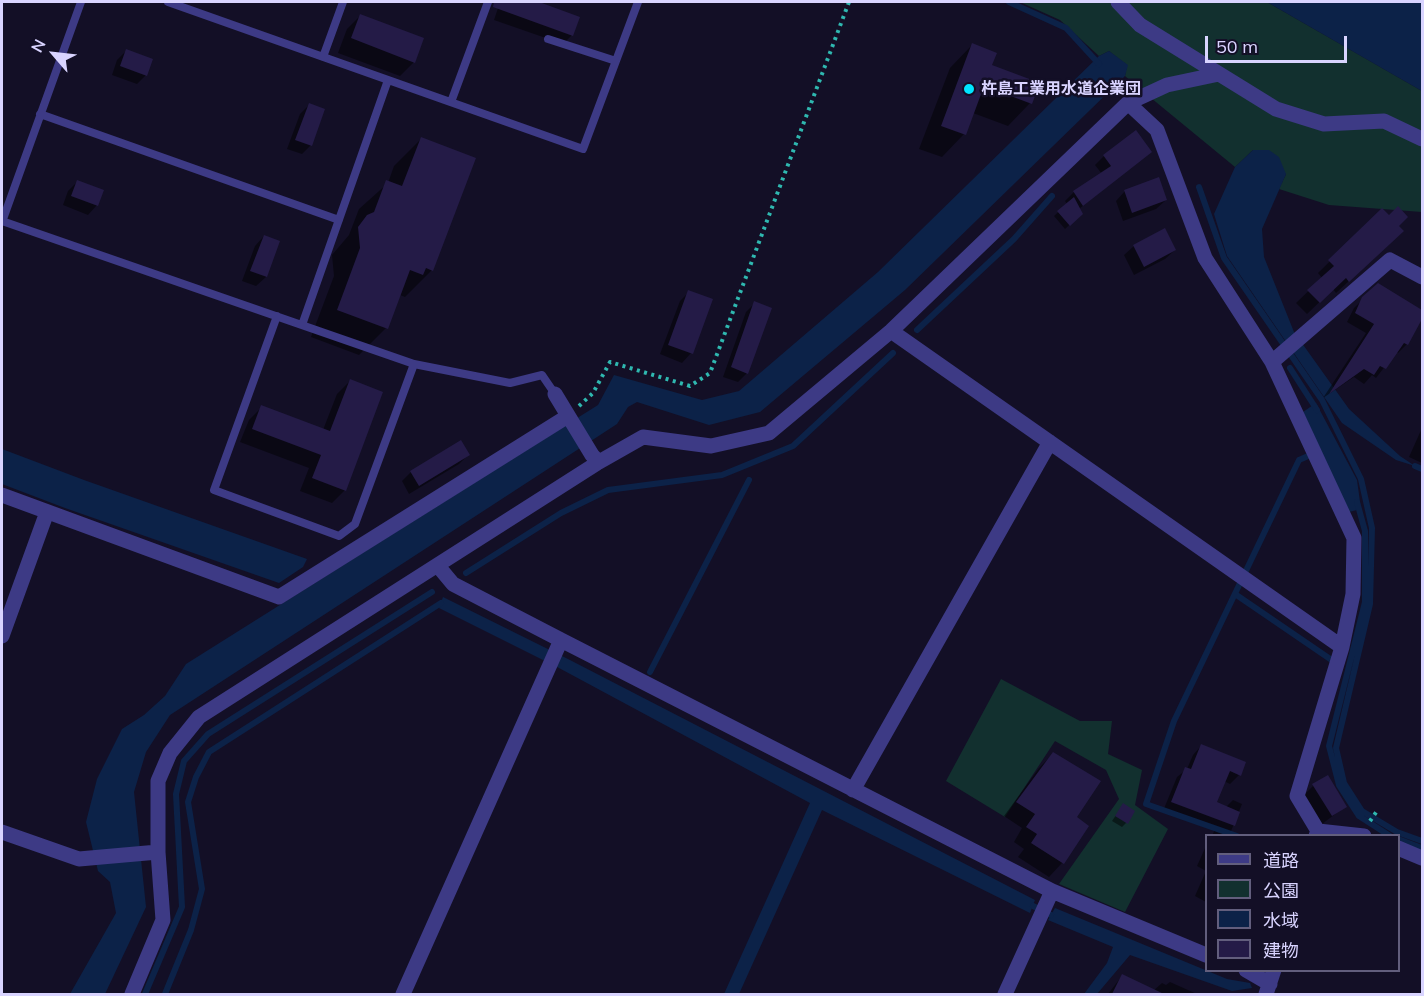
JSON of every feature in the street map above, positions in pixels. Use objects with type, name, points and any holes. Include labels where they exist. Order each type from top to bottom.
[{"type":"street","points":[[1118,2],[1140,26],[1276,109],[1324,124],[1384,121],[1422,139]]},
{"type":"street","points":[[132,994],[163,920],[158,852],[158,781],[170,753],[199,717],[438,566],[595,458],[643,437],[711,446],[769,432],[891,332],[1128,103],[1167,85],[1219,74]]},
{"type":"street","points":[[1128,103],[1157,130],[1205,258],[1278,357],[1314,452],[1354,538],[1353,594],[1334,674],[1297,796],[1317,833],[1333,834]]},
{"type":"street","points":[[1278,357],[1390,260],[1422,277]]},
{"type":"street","points":[[891,332],[1249,582],[1340,652]]},
{"type":"street","points":[[555,394],[595,458]]},
{"type":"street","points":[[2,495],[279,597],[568,417]]},
{"type":"street","points":[[853,790],[1050,442]]},
{"type":"street","points":[[2,636],[47,512]]},
{"type":"street","points":[[438,566],[453,584],[560,644],[853,790],[1049,897],[1205,955]]},
{"type":"street","points":[[402,994],[560,644]]},
{"type":"street","points":[[2,832],[79,860],[158,852]]},
{"type":"street","points":[[1400,850],[1422,858]]},
{"type":"street","points":[[1005,994],[1049,897]]},
{"type":"street","points":[[1249,972],[1270,983]]},
{"type":"lane","points":[[81,2],[2,222],[414,364],[510,383],[542,375],[555,394]]},
{"type":"lane","points":[[168,2],[583,149],[638,2]]},
{"type":"lane","points":[[323,57],[343,2]]},
{"type":"lane","points":[[451,102],[488,2]]},
{"type":"lane","points":[[548,39],[616,61]]},
{"type":"lane","points":[[302,325],[388,80]]},
{"type":"lane","points":[[40,114],[339,220]]},
{"type":"lane","points":[[277,316],[214,490],[339,536],[355,524],[414,364]]},
{"type":"path","points":[[568,417],[593,393],[610,362],[690,386],[710,373],[849,2]]},
{"type":"green space","points":[[1020,2],[1267,2],[1422,91],[1422,212],[1329,205],[1279,189],[1286,174],[1253,150],[1235,167],[1125,76],[1127,65],[1109,51],[1099,56],[1060,20]]},
{"type":"green space","points":[[1001,679],[1080,721],[1112,721],[1108,754],[1142,770],[1135,805],[1168,829],[1125,912],[1059,884],[1119,799],[1106,770],[1055,741],[1005,817],[946,781]]},
{"type":"water","points":[[1267,2],[1422,2],[1422,91],[1394,75]]},
{"type":"water","points":[[1109,51],[1128,65],[1125,76],[905,290],[760,412],[709,425],[637,402],[628,407],[617,424],[170,715],[146,752],[134,792],[146,907],[105,994],[70,994],[116,913],[110,882],[98,871],[86,822],[97,779],[122,729],[144,715],[165,696],[186,664],[598,405],[614,375],[702,400],[739,391],[878,272],[1099,56]]},
{"type":"water","points":[[1253,150],[1269,150],[1279,157],[1286,174],[1262,229],[1264,257],[1294,332],[1349,409],[1400,456],[1415,466],[1396,460],[1342,423],[1227,256],[1214,214],[1235,167]]},
{"type":"water","points":[[1316,403],[1357,480],[1361,509],[1349,512],[1303,412]]},
{"type":"water","points":[[2,449],[307,559],[303,567],[279,583],[65,508],[2,484]]},
{"type":"water","points":[[443,597],[1035,900],[1030,913],[822,810],[739,994],[724,994],[810,803],[559,668],[439,608]]},
{"type":"water","points":[[1055,908],[1205,970],[1205,972],[1250,983],[1252,988],[1232,991],[1130,955],[1097,994],[1084,994],[1107,963],[1113,947],[1048,920]]},
{"type":"building","points":[[494,2],[539,2],[580,17],[573,36],[493,7]]},
{"type":"building","points":[[360,14],[424,38],[415,63],[351,38]]},
{"type":"building","name":"杵島工業用水道企業団","points":[[972,43],[997,53],[992,65],[1040,83],[1032,104],[984,86],[966,135],[941,126]]},
{"type":"building","points":[[126,49],[153,59],[147,76],[120,66]]},
{"type":"building","points":[[309,103],[325,109],[312,146],[295,140]]},
{"type":"building","points":[[1136,130],[1152,152],[1083,206],[1073,191],[1111,166],[1103,155]]},
{"type":"building","points":[[421,137],[476,158],[433,271],[426,268],[423,275],[410,270],[388,329],[337,310],[360,248],[358,227],[367,215],[374,212],[386,180],[402,186]]},
{"type":"building","points":[[1159,177],[1167,200],[1132,213],[1124,190]]},
{"type":"building","points":[[77,180],[104,190],[98,206],[71,196]]},
{"type":"building","points":[[1074,197],[1083,214],[1070,226],[1057,211]]},
{"type":"building","points":[[1398,206],[1408,217],[1399,226],[1404,231],[1349,282],[1346,278],[1320,303],[1307,290],[1334,266],[1328,260],[1382,208],[1389,215]]},
{"type":"building","points":[[1165,228],[1176,250],[1144,267],[1133,245]]},
{"type":"building","points":[[264,235],[280,241],[267,277],[250,271]]},
{"type":"building","points":[[1378,283],[1422,310],[1422,319],[1408,345],[1404,343],[1386,369],[1380,366],[1374,375],[1364,369],[1329,394],[1374,324],[1355,313],[1362,297]]},
{"type":"building","points":[[688,290],[713,299],[693,354],[668,345]]},
{"type":"building","points":[[754,301],[772,308],[748,374],[731,367]]},
{"type":"building","points":[[350,379],[383,392],[346,491],[312,478],[321,455],[252,429],[261,405],[330,431]]},
{"type":"building","points":[[461,440],[470,455],[419,486],[410,471]]},
{"type":"building","points":[[1201,744],[1246,762],[1241,776],[1230,771],[1217,802],[1240,812],[1235,826],[1171,802],[1185,767],[1191,769]]},
{"type":"building","points":[[1053,752],[1101,781],[1077,817],[1089,826],[1064,864],[1031,843],[1037,834],[1026,827],[1035,814],[1016,802]]},
{"type":"building","points":[[1328,775],[1347,807],[1332,816],[1312,784]]},
{"type":"building","points":[[1123,803],[1135,811],[1128,824],[1115,816]]},
{"type":"building","points":[[1122,974],[1164,994],[1112,994]]},
{"type":"waterway","points":[[1009,2],[1066,28],[1099,64]]},
{"type":"waterway","points":[[1199,187],[1224,258],[1322,400],[1361,479],[1372,528],[1370,604],[1336,748],[1344,783],[1362,811],[1397,832],[1422,841]]},
{"type":"waterway","points":[[917,330],[1014,239],[1052,196]]},
{"type":"waterway","points":[[466,573],[561,513],[608,490],[722,475],[793,446],[893,353]]},
{"type":"waterway","points":[[1290,368],[1317,410]]},
{"type":"waterway","points":[[1231,834],[1146,804],[1174,721],[1299,460],[1315,453]]},
{"type":"waterway","points":[[1415,466],[1422,469]]},
{"type":"waterway","points":[[650,672],[749,480]]},
{"type":"waterway","points":[[1357,502],[1365,531],[1365,602],[1329,746],[1339,785],[1359,816],[1387,834]]},
{"type":"waterway","points":[[145,994],[182,907],[176,794],[184,761],[208,734],[432,592]]},
{"type":"waterway","points":[[1235,594],[1336,663]]},
{"type":"waterway","points":[[165,994],[191,930],[202,889],[188,802],[196,777],[209,752],[441,603]]},
{"type":"waterway","points":[[1400,840],[1422,848]]},
{"type":"waterway","points":[[1033,906],[1051,915]]},
{"type":"place","name":"杵島工業用水道企業団","points":[[969,89]]}]
